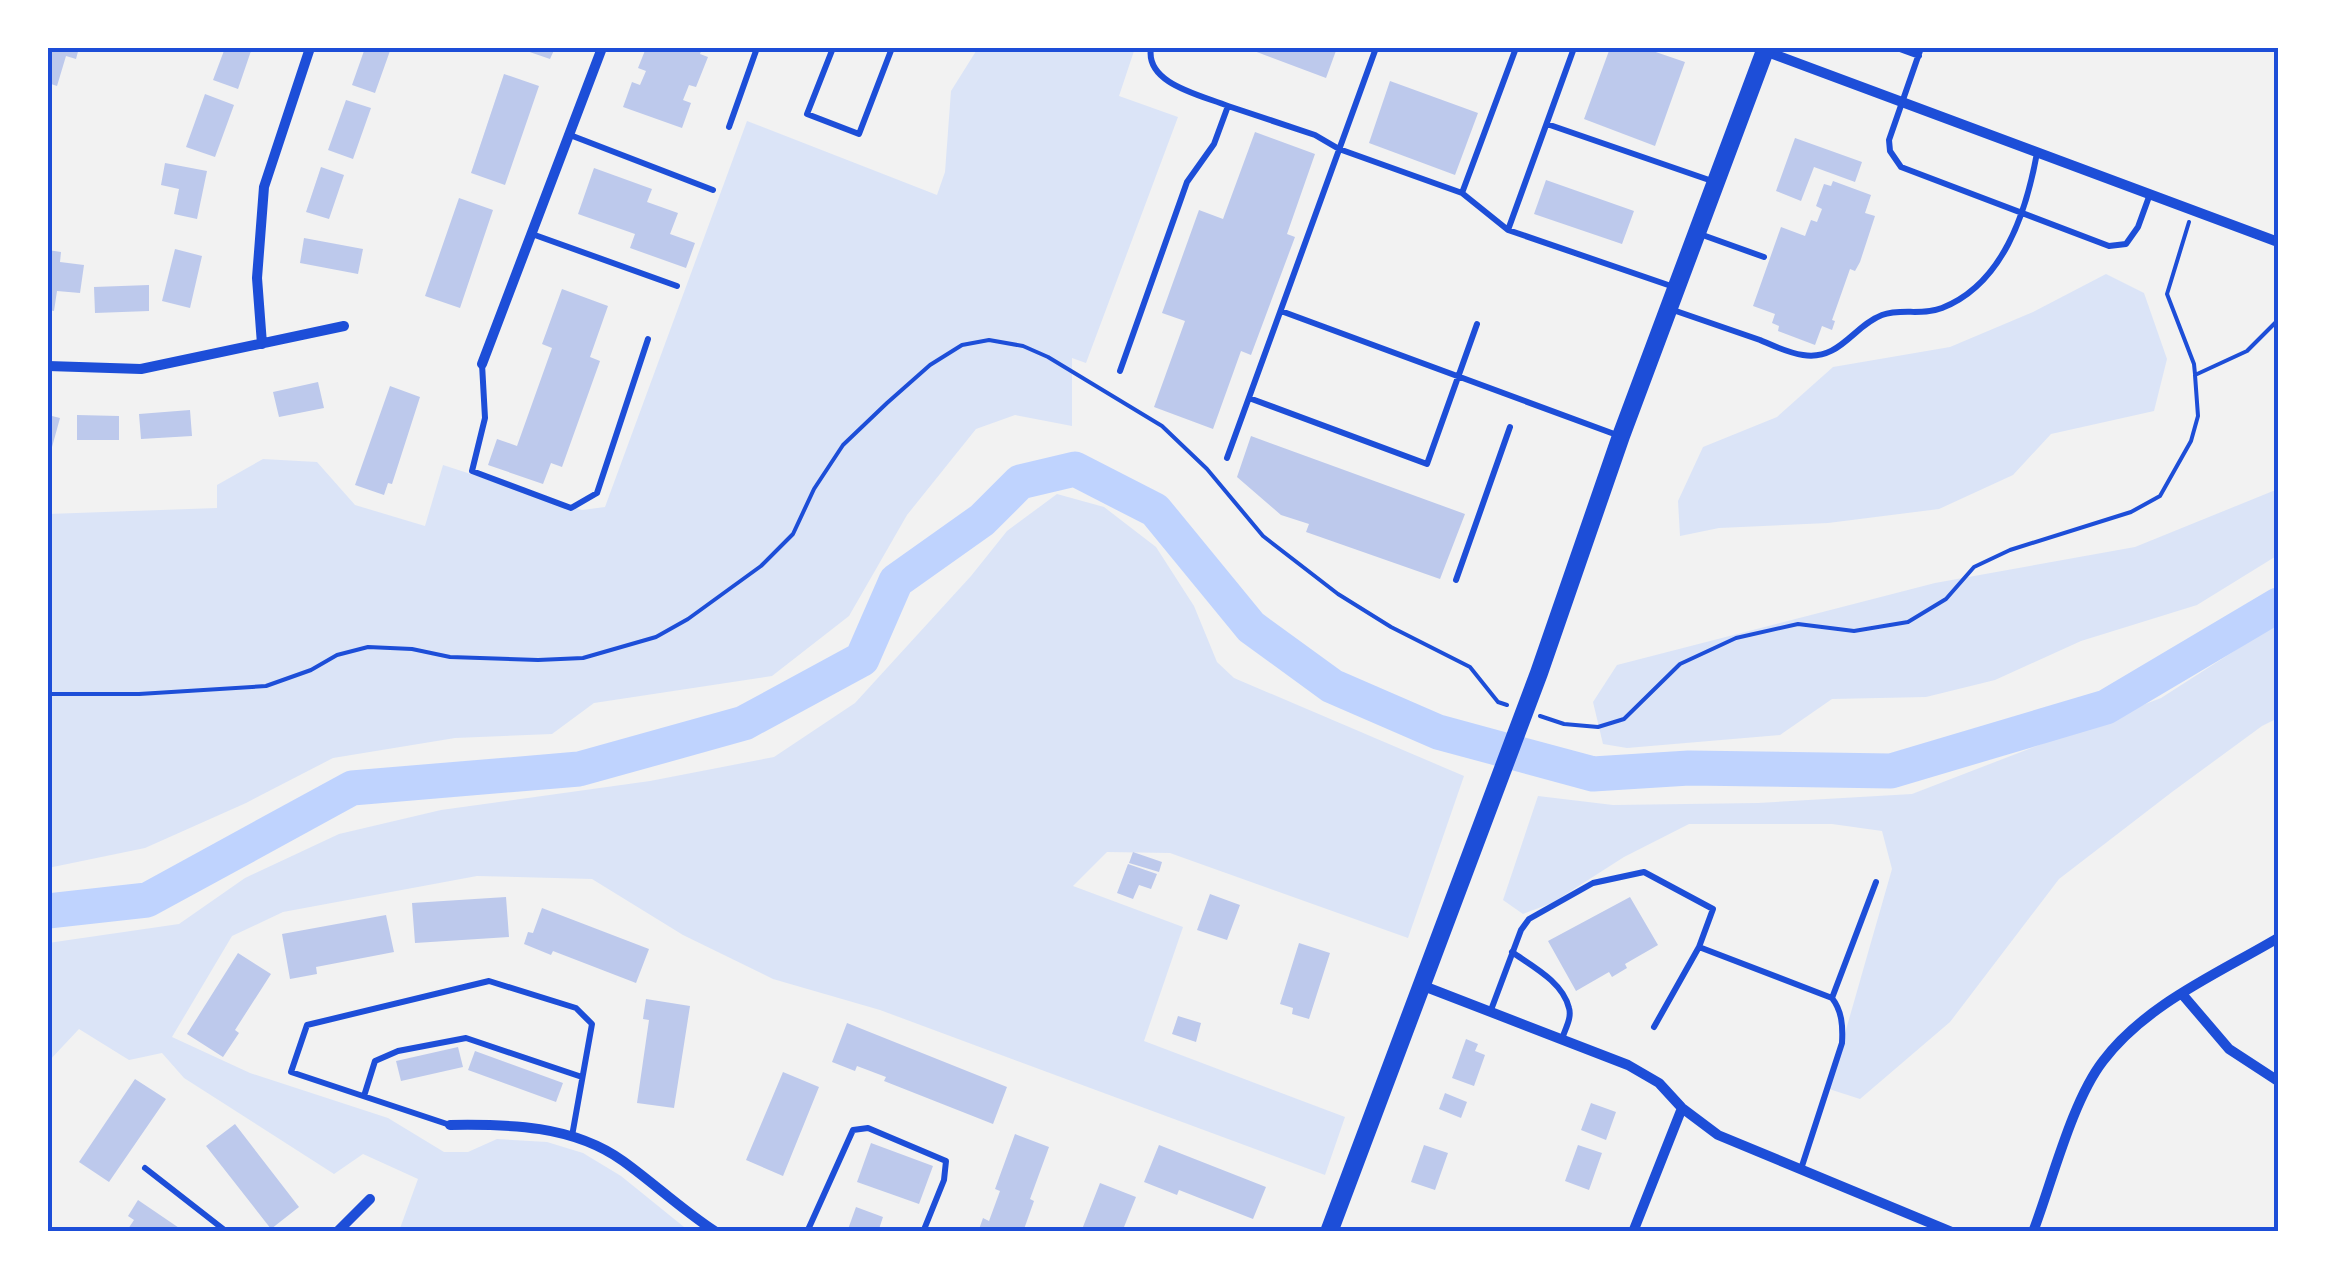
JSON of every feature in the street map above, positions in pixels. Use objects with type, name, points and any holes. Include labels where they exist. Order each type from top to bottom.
[{"type":"main road","points":[[1329,1232],[1539,672],[1621,436],[1765,49]]},
{"type":"street","points":[[262,344],[257,278],[264,187],[310,48]]},
{"type":"street","points":[[482,364],[602,48]]},
{"type":"street","points":[[1765,49],[1900,103],[2278,242]]},
{"type":"street","points":[[48,366],[141,369],[344,326]]},
{"type":"street","points":[[2033,1232],[2075,1115],[2102,1062],[2140,1022],[2278,938]]},
{"type":"street","points":[[1421,984],[1628,1065],[1660,1083],[1682,1108],[1718,1135],[1952,1232]]},
{"type":"street","points":[[2182,994],[2229,1049],[2278,1082]]},
{"type":"street","points":[[1633,1232],[1682,1108]]},
{"type":"street","points":[[450,1125],[510,1125],[572,1136],[620,1159],[679,1208],[716,1232]]},
{"type":"street","points":[[337,1232],[370,1198]]},
{"type":"lane","points":[[728,127],[757,48]]},
{"type":"lane","points":[[833,48],[807,114],[859,134],[892,48]]},
{"type":"lane","points":[[1150,48],[1154,69],[1165,80],[1462,193],[1508,230],[1675,288]]},
{"type":"lane","points":[[1228,458],[1376,48]]},
{"type":"lane","points":[[1462,193],[1516,48]]},
{"type":"lane","points":[[1508,230],[1574,48]]},
{"type":"lane","points":[[1896,48],[1920,52],[1889,140],[1890,152],[1900,167],[2109,246],[2126,244],[2138,227],[2150,194]]},
{"type":"lane","points":[[1120,371],[1188,182],[1214,144],[1228,106]]},
{"type":"lane","points":[[1547,124],[1715,182]]},
{"type":"lane","points":[[569,135],[713,190]]},
{"type":"lane","points":[[1668,308],[1806,356],[1840,348],[1878,316],[1896,311],[1939,310],[1967,296],[1988,277],[2021,215],[2037,153]]},
{"type":"lane","points":[[1696,232],[1764,257]]},
{"type":"lane","points":[[531,234],[677,286]]},
{"type":"lane","points":[[1281,311],[1621,436]]},
{"type":"lane","points":[[1249,398],[1427,464],[1477,324]]},
{"type":"lane","points":[[482,364],[486,418],[472,471],[571,508],[597,493],[648,339]]},
{"type":"lane","points":[[1456,580],[1510,426]]},
{"type":"lane","points":[[1491,1010],[1521,930],[1529,919],[1593,884],[1644,872],[1712,909],[1699,947],[1654,1028]]},
{"type":"lane","points":[[1832,998],[1876,882]]},
{"type":"lane","points":[[1699,947],[1832,998],[1842,1018],[1842,1043],[1800,1170]]},
{"type":"lane","points":[[1512,952],[1542,971],[1568,1004],[1569,1018],[1562,1040]]},
{"type":"lane","points":[[450,1125],[291,1072],[308,1025],[489,981],[576,1008],[592,1024],[572,1136]]},
{"type":"lane","points":[[364,1096],[375,1061],[398,1050],[466,1038],[582,1077]]},
{"type":"lane","points":[[806,1232],[854,1130],[868,1128],[946,1161],[944,1180],[923,1232]]},
{"type":"lane","points":[[146,1168],[228,1232]]},
{"type":"path","points":[[1531,713],[1564,724],[1598,728],[1624,720],[1680,664],[1736,638],[1798,624],[1854,631],[1908,622],[1946,599],[1974,567],[2010,550],[2131,512],[2160,496],[2184,455],[2198,416],[2194,364],[2167,294],[2194,208]]},
{"type":"path","points":[[2195,375],[2247,352],[2278,320]]},
{"type":"path","points":[[48,694],[139,694],[266,686],[368,646],[465,658],[538,660],[583,658],[656,637],[724,594],[793,534],[814,490],[843,444],[887,403],[962,345],[990,340],[1023,346],[1048,357],[1162,426],[1278,548],[1391,628],[1470,667],[1498,702],[1515,708]]},
{"type":"shaded area","points":[[978,48],[1135,48],[1119,96],[1178,117],[1086,363],[1072,358],[1072,426],[1015,415],[976,429],[907,515],[849,616],[772,676],[594,703],[552,734],[455,738],[333,758],[246,803],[145,848],[48,868],[48,514],[217,508],[217,485],[263,459],[317,462],[355,505],[425,526],[443,465],[582,510],[605,507],[747,121],[937,195],[945,172],[951,91]]},
{"type":"shaded area","points":[[2106,274],[2144,293],[2167,359],[2154,411],[2051,434],[2013,475],[1939,509],[1828,523],[1719,528],[1680,536],[1678,501],[1703,447],[1777,417],[1833,367],[1950,347],[2033,312]]},
{"type":"shaded area","points":[[2278,489],[2278,555],[2197,605],[2081,641],[1995,680],[1926,697],[1832,699],[1780,735],[1627,748],[1603,744],[1593,702],[1617,665],[1935,583],[2135,547]]},
{"type":"shaded area","points":[[1057,494],[1104,507],[1156,547],[1194,606],[1217,662],[1234,678],[1464,776],[1408,938],[1170,853],[1107,852],[1073,886],[1183,927],[1144,1041],[1345,1117],[1325,1175],[880,1010],[773,979],[683,935],[592,879],[477,876],[283,912],[232,936],[172,1037],[250,1073],[388,1118],[444,1152],[468,1152],[497,1139],[547,1142],[583,1153],[621,1176],[689,1231],[399,1231],[418,1179],[363,1154],[334,1174],[184,1078],[162,1053],[129,1060],[79,1029],[48,1062],[48,943],[179,924],[245,878],[339,834],[441,810],[650,781],[774,757],[855,703],[1007,531]]},
{"type":"shaded area","points":[[2278,623],[2278,718],[2172,792],[2059,879],[1950,1022],[1860,1099],[1829,1089],[1892,869],[1882,831],[1832,824],[1689,824],[1624,857],[1552,903],[1523,914],[1503,900],[1538,796],[1613,805],[1758,803],[1912,794],[2161,698]]},
{"type":"building","points":[[48,48],[79,48],[76,59],[66,56],[57,86],[48,83]]},
{"type":"building","points":[[225,48],[252,48],[238,89],[213,80]]},
{"type":"building","points":[[365,48],[391,48],[375,93],[352,85]]},
{"type":"building","points":[[518,48],[555,48],[550,59]]},
{"type":"building","points":[[646,48],[702,48],[700,54],[708,57],[696,87],[689,85],[683,100],[691,103],[682,128],[623,107],[632,82],[640,85],[646,71],[638,68]]},
{"type":"building","points":[[1246,48],[1337,48],[1326,78]]},
{"type":"building","points":[[1610,48],[1644,48],[1685,62],[1655,146],[1584,119]]},
{"type":"building","points":[[504,74],[539,86],[505,185],[471,173]]},
{"type":"building","points":[[1390,81],[1478,113],[1455,175],[1369,143]]},
{"type":"building","points":[[205,94],[234,105],[215,157],[186,147]]},
{"type":"building","points":[[346,100],[371,108],[353,159],[328,150]]},
{"type":"building","points":[[1255,132],[1315,154],[1287,234],[1295,237],[1251,355],[1241,351],[1213,429],[1154,407],[1185,321],[1162,313],[1199,210],[1223,219]]},
{"type":"building","points":[[1795,138],[1862,162],[1855,182],[1814,167],[1801,201],[1776,191]]},
{"type":"building","points":[[165,163],[207,171],[197,219],[174,214],[179,189],[161,185]]},
{"type":"building","points":[[321,167],[344,175],[329,219],[306,212]]},
{"type":"building","points":[[594,168],[652,189],[647,202],[678,213],[670,234],[695,243],[686,268],[630,248],[635,234],[578,214]]},
{"type":"building","points":[[1546,180],[1634,211],[1622,244],[1534,214]]},
{"type":"building","points":[[1833,181],[1871,195],[1865,213],[1875,216],[1860,262],[1855,271],[1850,269],[1832,330],[1822,326],[1815,345],[1778,331],[1779,326],[1772,323],[1775,314],[1753,306],[1781,227],[1805,236],[1811,220],[1817,222],[1822,209],[1816,206],[1824,184],[1831,186]]},
{"type":"building","points":[[459,198],[493,210],[460,308],[425,296]]},
{"type":"building","points":[[304,238],[363,249],[358,274],[300,263]]},
{"type":"building","points":[[175,249],[202,256],[190,308],[162,301]]},
{"type":"building","points":[[48,250],[61,252],[60,262],[84,265],[80,293],[57,291],[54,311],[48,310]]},
{"type":"building","points":[[149,285],[149,311],[95,313],[94,287]]},
{"type":"building","points":[[562,289],[608,306],[590,357],[600,361],[562,467],[551,463],[543,484],[488,465],[497,439],[517,446],[552,348],[542,344]]},
{"type":"building","points":[[318,382],[324,408],[279,417],[273,392]]},
{"type":"building","points":[[390,386],[420,397],[392,484],[388,483],[384,495],[355,485]]},
{"type":"building","points":[[190,410],[192,436],[141,439],[139,414]]},
{"type":"building","points":[[48,415],[60,418],[49,458],[48,457]]},
{"type":"building","points":[[77,415],[119,416],[119,440],[77,440]]},
{"type":"building","points":[[1251,436],[1465,514],[1440,579],[1306,532],[1309,524],[1281,515],[1237,477]]},
{"type":"building","points":[[1133,852],[1162,862],[1159,872],[1129,863]]},
{"type":"building","points":[[1128,864],[1157,874],[1151,889],[1139,885],[1133,899],[1117,893]]},
{"type":"building","points":[[1210,894],[1240,905],[1227,940],[1197,930]]},
{"type":"building","points":[[506,897],[509,937],[415,943],[412,903]]},
{"type":"building","points":[[1630,897],[1658,945],[1625,964],[1627,968],[1612,977],[1609,972],[1576,991],[1548,941]]},
{"type":"building","points":[[542,908],[649,949],[636,983],[524,944],[528,932],[533,933]]},
{"type":"building","points":[[386,915],[394,952],[316,967],[317,974],[290,979],[282,934]]},
{"type":"building","points":[[1299,943],[1330,953],[1309,1019],[1292,1014],[1293,1008],[1280,1004]]},
{"type":"building","points":[[238,953],[271,974],[235,1030],[239,1033],[223,1057],[187,1034]]},
{"type":"building","points":[[646,999],[690,1006],[674,1108],[637,1103],[649,1020],[643,1019]]},
{"type":"building","points":[[1178,1016],[1201,1023],[1196,1042],[1172,1034]]},
{"type":"building","points":[[847,1023],[1007,1087],[993,1124],[884,1081],[886,1077],[832,1062]]},
{"type":"building","points":[[1466,1039],[1478,1044],[1475,1051],[1485,1055],[1474,1086],[1452,1078]]},
{"type":"building","points":[[458,1047],[463,1067],[401,1081],[396,1061]]},
{"type":"building","points":[[475,1051],[563,1083],[556,1102],[468,1070]]},
{"type":"building","points":[[783,1072],[819,1087],[783,1176],[746,1160]]},
{"type":"building","points":[[135,1079],[166,1099],[109,1182],[79,1162]]},
{"type":"building","points":[[1445,1093],[1467,1102],[1461,1118],[1439,1109]]},
{"type":"building","points":[[1591,1103],[1616,1112],[1606,1140],[1581,1130]]},
{"type":"building","points":[[235,1124],[299,1207],[271,1229],[206,1146]]},
{"type":"building","points":[[1015,1134],[1049,1147],[1023,1232],[978,1232],[983,1218],[989,1221],[1000,1191],[995,1189]]},
{"type":"building","points":[[871,1143],[933,1166],[919,1204],[857,1182]]},
{"type":"building","points":[[1159,1145],[1266,1187],[1253,1219],[1179,1190],[1177,1195],[1144,1182]]},
{"type":"building","points":[[1424,1145],[1448,1153],[1435,1190],[1411,1182]]},
{"type":"building","points":[[1578,1145],[1602,1153],[1589,1190],[1565,1181]]},
{"type":"building","points":[[1100,1183],[1136,1197],[1122,1232],[1081,1232]]},
{"type":"building","points":[[138,1200],[185,1232],[126,1232],[134,1220],[128,1216]]},
{"type":"building","points":[[856,1207],[883,1217],[878,1232],[847,1232]]},
{"type":"waterway","points":[[48,911],[147,900],[352,788],[579,769],[744,723],[862,659],[896,581],[982,520],[1020,482],[1075,469],[1155,510],[1251,627],[1332,686],[1438,732],[1593,774],[1689,768],[1891,771],[2106,707],[2278,605]]}]
